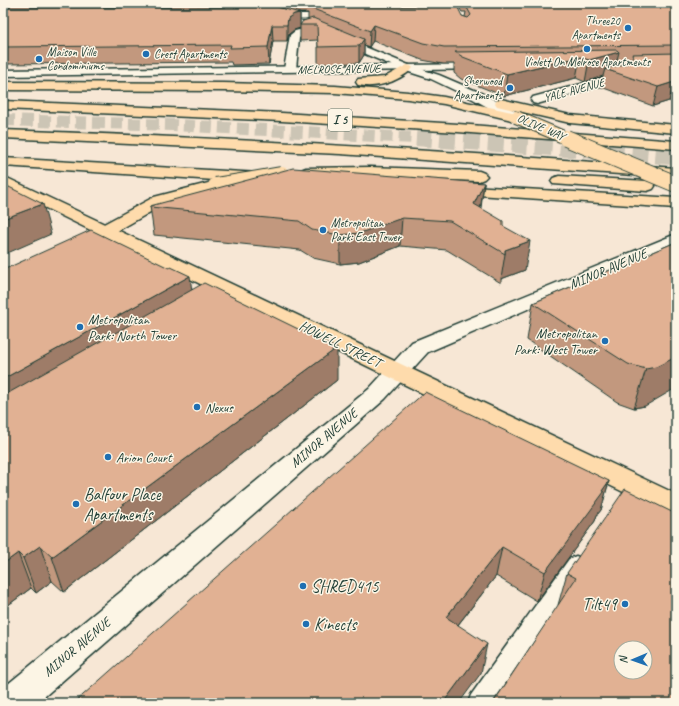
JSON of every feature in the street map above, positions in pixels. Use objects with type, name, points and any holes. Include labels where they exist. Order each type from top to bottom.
[{"type":"main road","points":[[265,88],[387,80],[398,77],[407,68]]},
{"type":"main road","points":[[3,86],[334,90],[408,96],[455,102],[486,108],[516,117]]},
{"type":"main road","points":[[477,96],[509,106],[570,119],[676,129]]},
{"type":"main road","name":"I 5","points":[[3,105],[282,117],[458,128],[676,145]]},
{"type":"main road","name":"OLIVE WAY","points":[[516,117],[676,184]]},
{"type":"main road","name":"I 5","points":[[3,134],[189,141],[408,153],[676,174]]},
{"type":"main road","points":[[3,162],[676,203]]},
{"type":"main road","points":[[106,230],[160,200],[216,186],[291,174],[370,172],[492,177]]},
{"type":"main road","points":[[545,180],[676,188]]},
{"type":"main road","name":"HOWELL STREET","points":[[3,182],[106,230],[226,295],[398,372],[626,493],[676,506]]},
{"type":"street","points":[[260,16],[345,17]]},
{"type":"street","points":[[282,17],[315,29],[407,68]]},
{"type":"street","points":[[290,69],[294,37],[299,33],[315,29]]},
{"type":"street","name":"YALE AVENUE","points":[[537,100],[620,77],[622,73],[613,66],[631,66]]},
{"type":"street","name":"MELROSE AVENUE","points":[[3,72],[494,67]]},
{"type":"street","name":"OLIVE WAY","points":[[407,68],[435,77],[477,96],[516,117]]},
{"type":"street","points":[[86,239],[106,230]]},
{"type":"street","name":"MINOR AVENUE","points":[[11,703],[377,394],[420,347],[676,239]]},
{"type":"lane","points":[[479,703],[584,552]]},
{"type":"building","points":[[676,5],[676,45],[444,47],[423,43],[374,25],[370,31],[308,7],[457,6],[462,16],[468,18],[471,15],[466,6]]},
{"type":"building","points":[[277,7],[300,13],[294,14],[288,18],[287,25],[272,25],[268,47],[230,48],[231,45],[3,47],[3,8]]},
{"type":"building","points":[[313,18],[364,39],[359,46],[318,47],[317,25],[300,25],[303,21]]},
{"type":"building","points":[[617,50],[619,52],[589,60],[580,57],[507,74],[463,57],[455,52]]},
{"type":"building","points":[[676,53],[676,83],[674,82],[658,87],[605,69],[628,63],[633,56],[632,54]]},
{"type":"building","points":[[293,168],[484,183],[474,204],[503,221],[503,226],[530,241],[505,250],[505,254],[450,221],[402,218],[360,233],[340,235],[312,230],[299,221],[150,207]]},
{"type":"building","points":[[3,184],[43,204],[3,219]]},
{"type":"building","points":[[91,230],[169,268],[171,267],[190,276],[3,379],[3,270]]},
{"type":"building","points":[[676,242],[676,357],[656,367],[646,369],[628,364],[533,303]]},
{"type":"building","points":[[204,283],[337,348],[52,557],[40,546],[23,558],[18,553],[3,564],[3,396]]},
{"type":"building","points":[[425,392],[609,481],[602,491],[604,492],[545,572],[502,547],[446,617],[487,644],[443,703],[74,703]]},
{"type":"building","name":"Tilt49","points":[[625,489],[676,514],[676,703],[493,703],[576,578],[567,573]]},
{"type":"tunnel","points":[[3,120],[172,125],[423,139]]},
{"type":"tunnel","points":[[416,138],[423,139]]},
{"type":"tunnel","points":[[423,139],[432,139]]},
{"type":"tunnel","points":[[423,139],[676,157]]},
{"type":"place","name":"Three20 Apartments","points":[[628,28]]},
{"type":"place","name":"Violett On Melrose Apartments","points":[[587,49]]},
{"type":"place","name":"Crest Apartments","points":[[146,54]]},
{"type":"place","name":"Maison Ville Condominiums","points":[[39,59]]},
{"type":"place","name":"Sherwood Apartments","points":[[510,88]]},
{"type":"place","name":"Metropolitan Park: East Tower","points":[[323,230]]},
{"type":"place","name":"Metropolitan Park: North Tower","points":[[80,327]]},
{"type":"place","name":"Metropolitan Park: West Tower","points":[[605,341]]},
{"type":"place","name":"Nexus","points":[[197,407]]},
{"type":"place","name":"Arion Court","points":[[108,457]]},
{"type":"place","name":"Balfour Place Apartments","points":[[76,504]]},
{"type":"place","name":"SHRED415","points":[[303,586]]},
{"type":"place","name":"Tilt49","points":[[625,604]]},
{"type":"place","name":"Kinects","points":[[306,624]]}]
